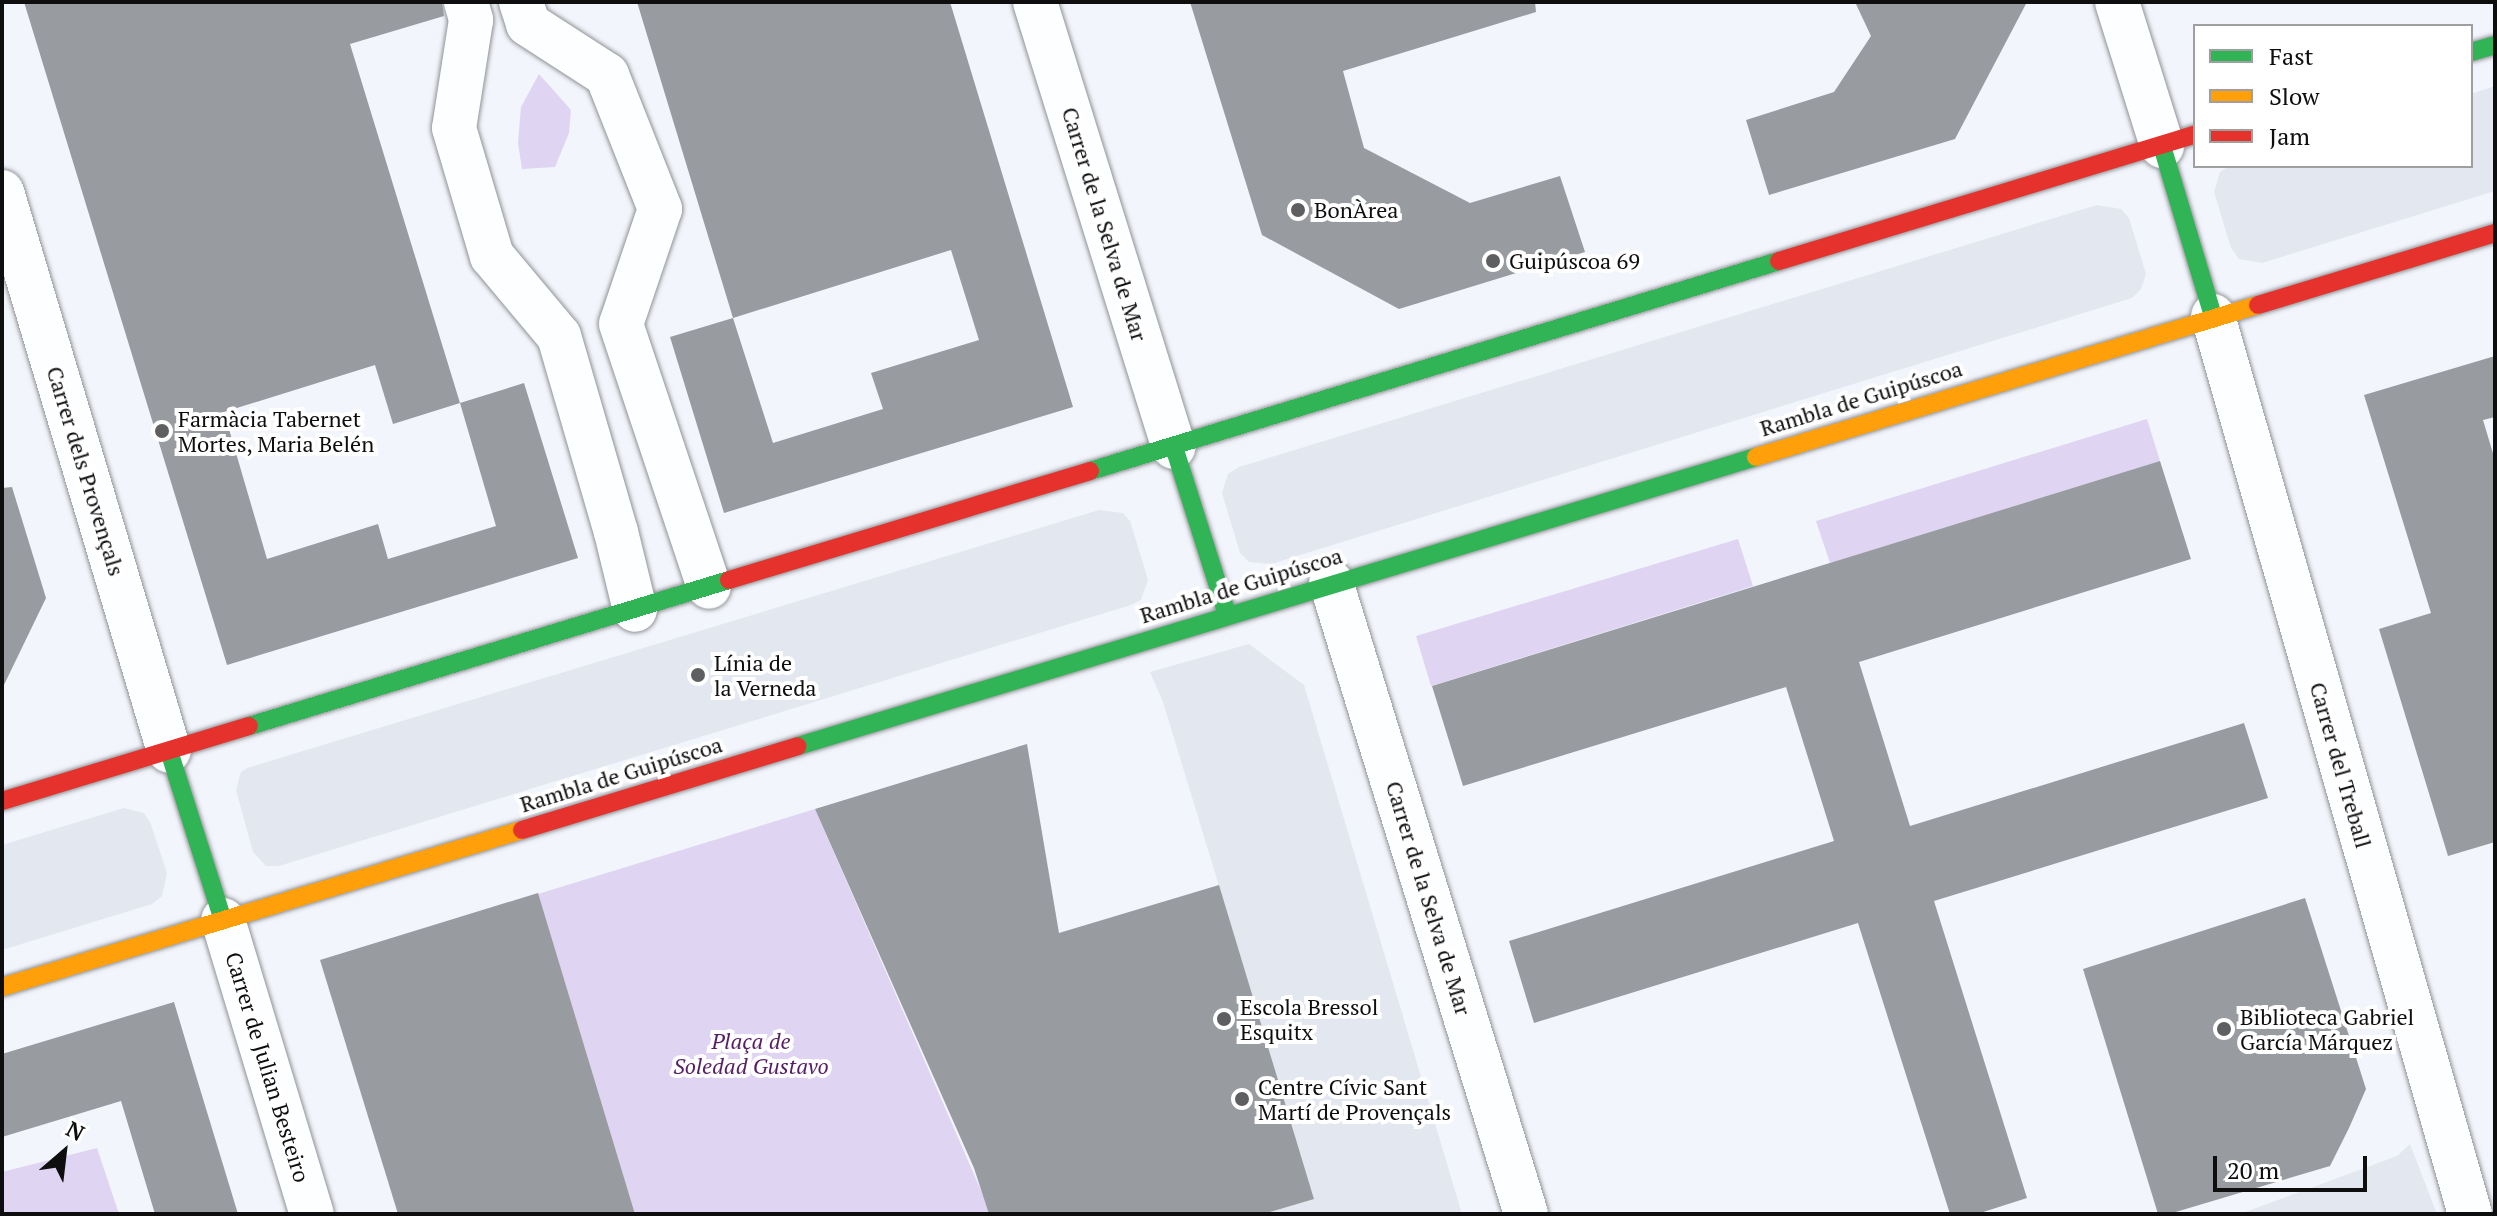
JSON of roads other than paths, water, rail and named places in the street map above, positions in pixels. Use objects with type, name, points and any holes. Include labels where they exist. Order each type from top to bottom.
[{"type":"street","points":[[466,2],[471,20],[454,128],[492,256],[559,336],[616,532],[635,610]]},
{"type":"street","points":[[521,2],[528,24],[607,75],[660,209],[621,324],[709,587]]},
{"type":"street","name":"Carrer de la Selva de Mar","points":[[1035,2],[1174,447]]},
{"type":"street","points":[[2117,2],[2179,140],[2213,316]]},
{"type":"street","points":[[2473,51],[2495,45]]},
{"type":"street","points":[[2,801],[2179,140]]},
{"type":"street","name":"Carrer dels Provençals","points":[[2,192],[169,751]]},
{"type":"street","name":"Rambla de Guipúscoa","points":[[2,987],[1331,582],[2495,233]]},
{"type":"street","name":"Carrer del Treball","points":[[2213,316],[2470,1214]]},
{"type":"street","points":[[1174,447],[1227,614]]},
{"type":"street","name":"Carrer de la Selva de Mar","points":[[1331,582],[1526,1214]]},
{"type":"street","points":[[169,751],[223,920]]},
{"type":"street","name":"Carrer de Julian Besteiro","points":[[223,920],[312,1214]]},
{"type":"place","name":"BonÀrea","points":[[1298,210]]},
{"type":"place","name":"Guipúscoa 69","points":[[1493,261]]},
{"type":"place","name":"Farmàcia Tabernet Mortes, Maria Belén","points":[[162,431]]},
{"type":"place","name":"Línia de la Verneda","points":[[698,675]]},
{"type":"place","name":"Escola Bressol Esquitx","points":[[1224,1019]]},
{"type":"place","name":"Biblioteca Gabriel García Márquez","points":[[2224,1029]]},
{"type":"place","name":"Centre Cívic Sant Martí de Provençals","points":[[1242,1099]]},
{"type":"park label","name":"Plaça de Soledad Gustavo","points":[[751,1052]]}]
